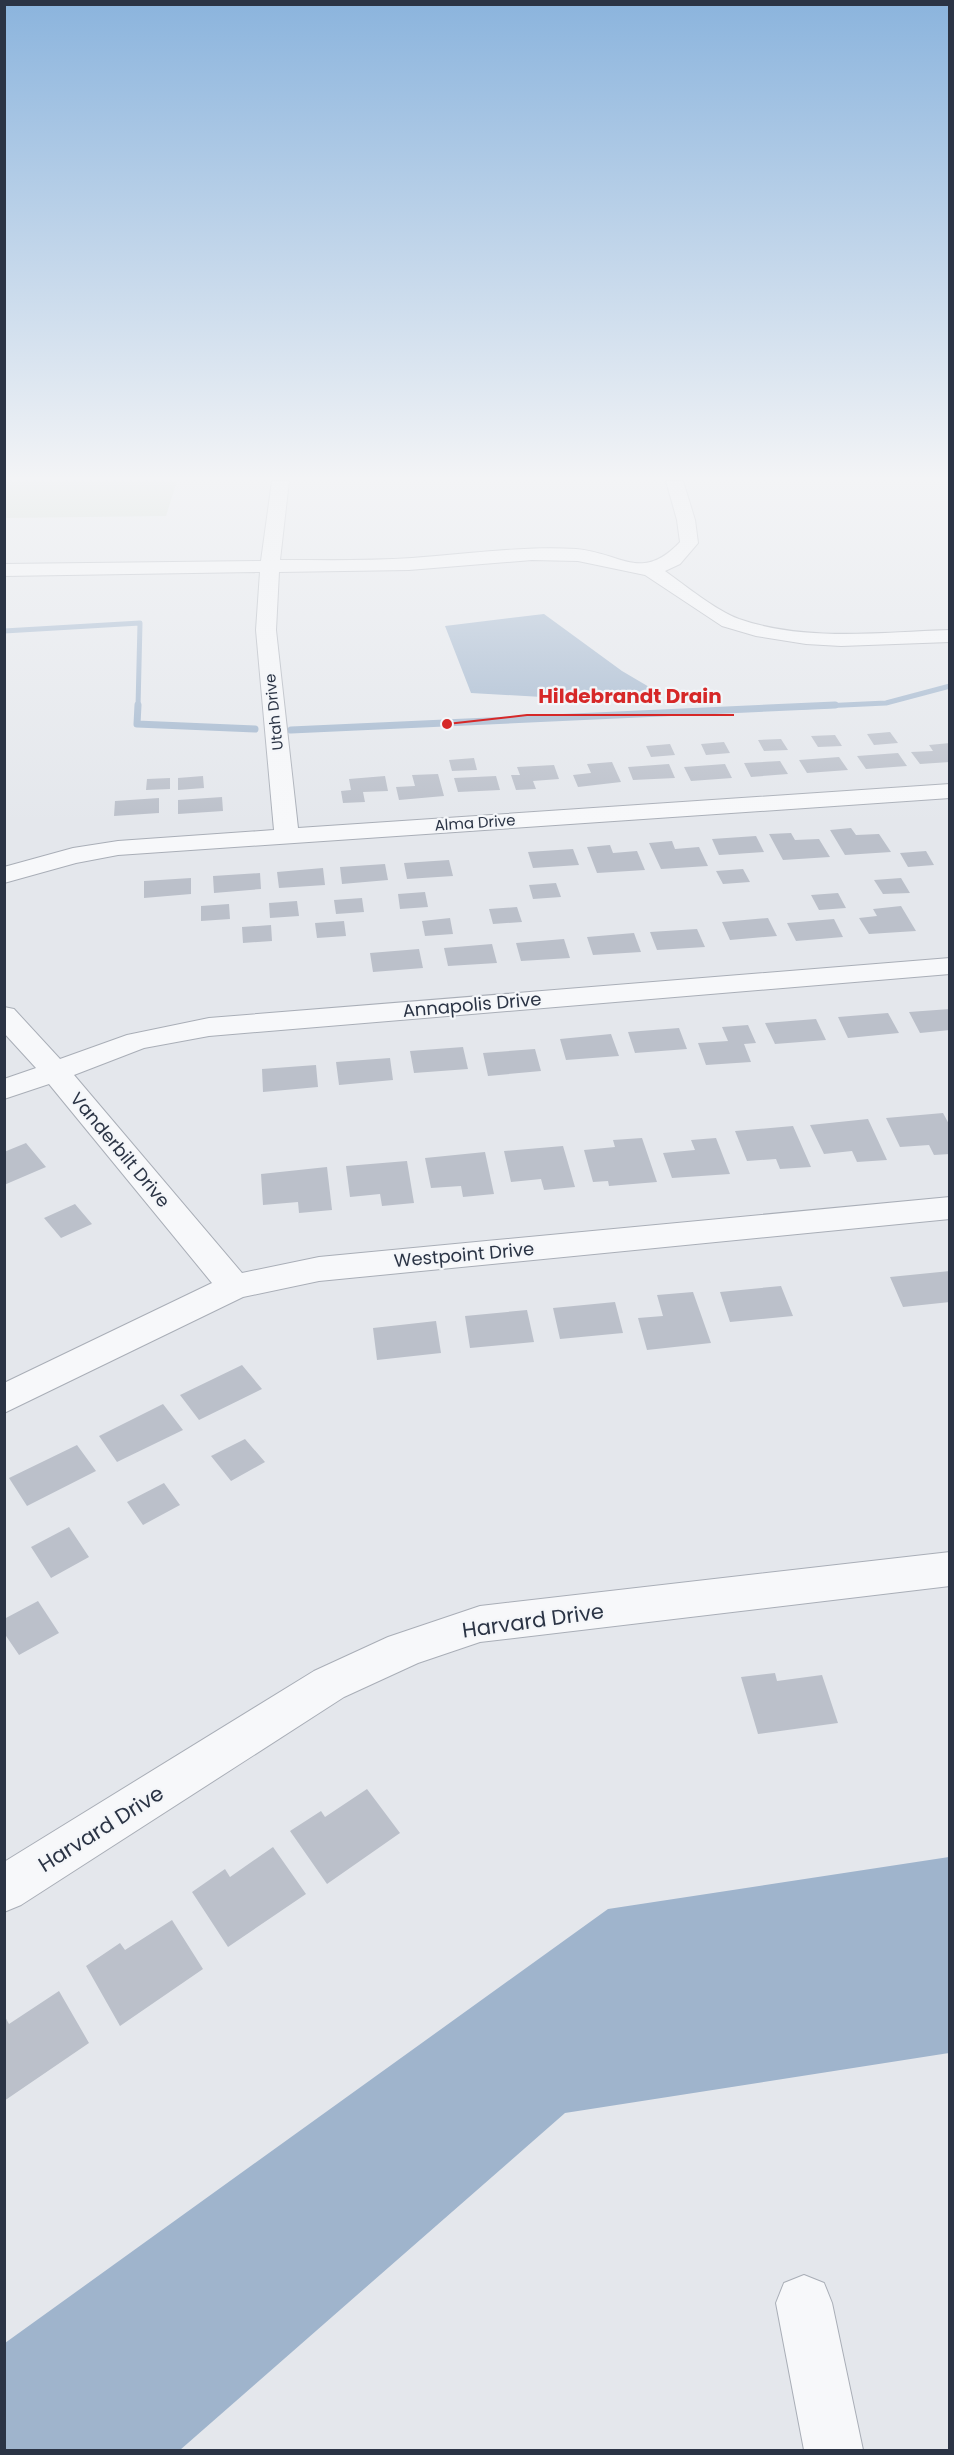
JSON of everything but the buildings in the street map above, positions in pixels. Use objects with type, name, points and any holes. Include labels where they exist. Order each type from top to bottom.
[{"type":"street","name":"Utah Drive","points":[[266,596],[266,630],[287,836]]},
{"type":"street","points":[[687,596],[729,622],[756,630],[806,638],[841,640],[950,636]]},
{"type":"street","name":"Alma Drive","points":[[4,875],[62,858],[118,848],[950,791]]},
{"type":"street","name":"Annapolis Drive","points":[[4,1090],[137,1041],[209,1027],[950,966]]},
{"type":"street","name":"Vanderbilt Drive","points":[[4,1015],[54,1071],[234,1287]]},
{"type":"street","name":"Westpoint Drive","points":[[4,1398],[234,1287],[319,1269],[950,1208]]},
{"type":"street","name":"Harvard Drive","points":[[4,1889],[329,1684],[383,1657],[431,1638],[480,1624],[950,1569]]},
{"type":"street","points":[[804,2303],[834,2451]]},
{"type":"water","points":[[544,614],[622,671],[656,691],[542,697],[471,693],[445,626]]},
{"type":"water","points":[[949,1857],[949,2053],[565,2113],[180,2450],[5,2450],[5,2343],[608,1909]]},
{"type":"waterway","points":[[4,631],[140,623],[138,707]]},
{"type":"waterway","points":[[801,707],[886,703],[950,686]]},
{"type":"waterway","points":[[138,705],[137,724],[255,729]]},
{"type":"waterway","points":[[291,730],[835,705]]},
{"type":"place","name":"Hildebrandt Drain","points":[[447,724]]}]
